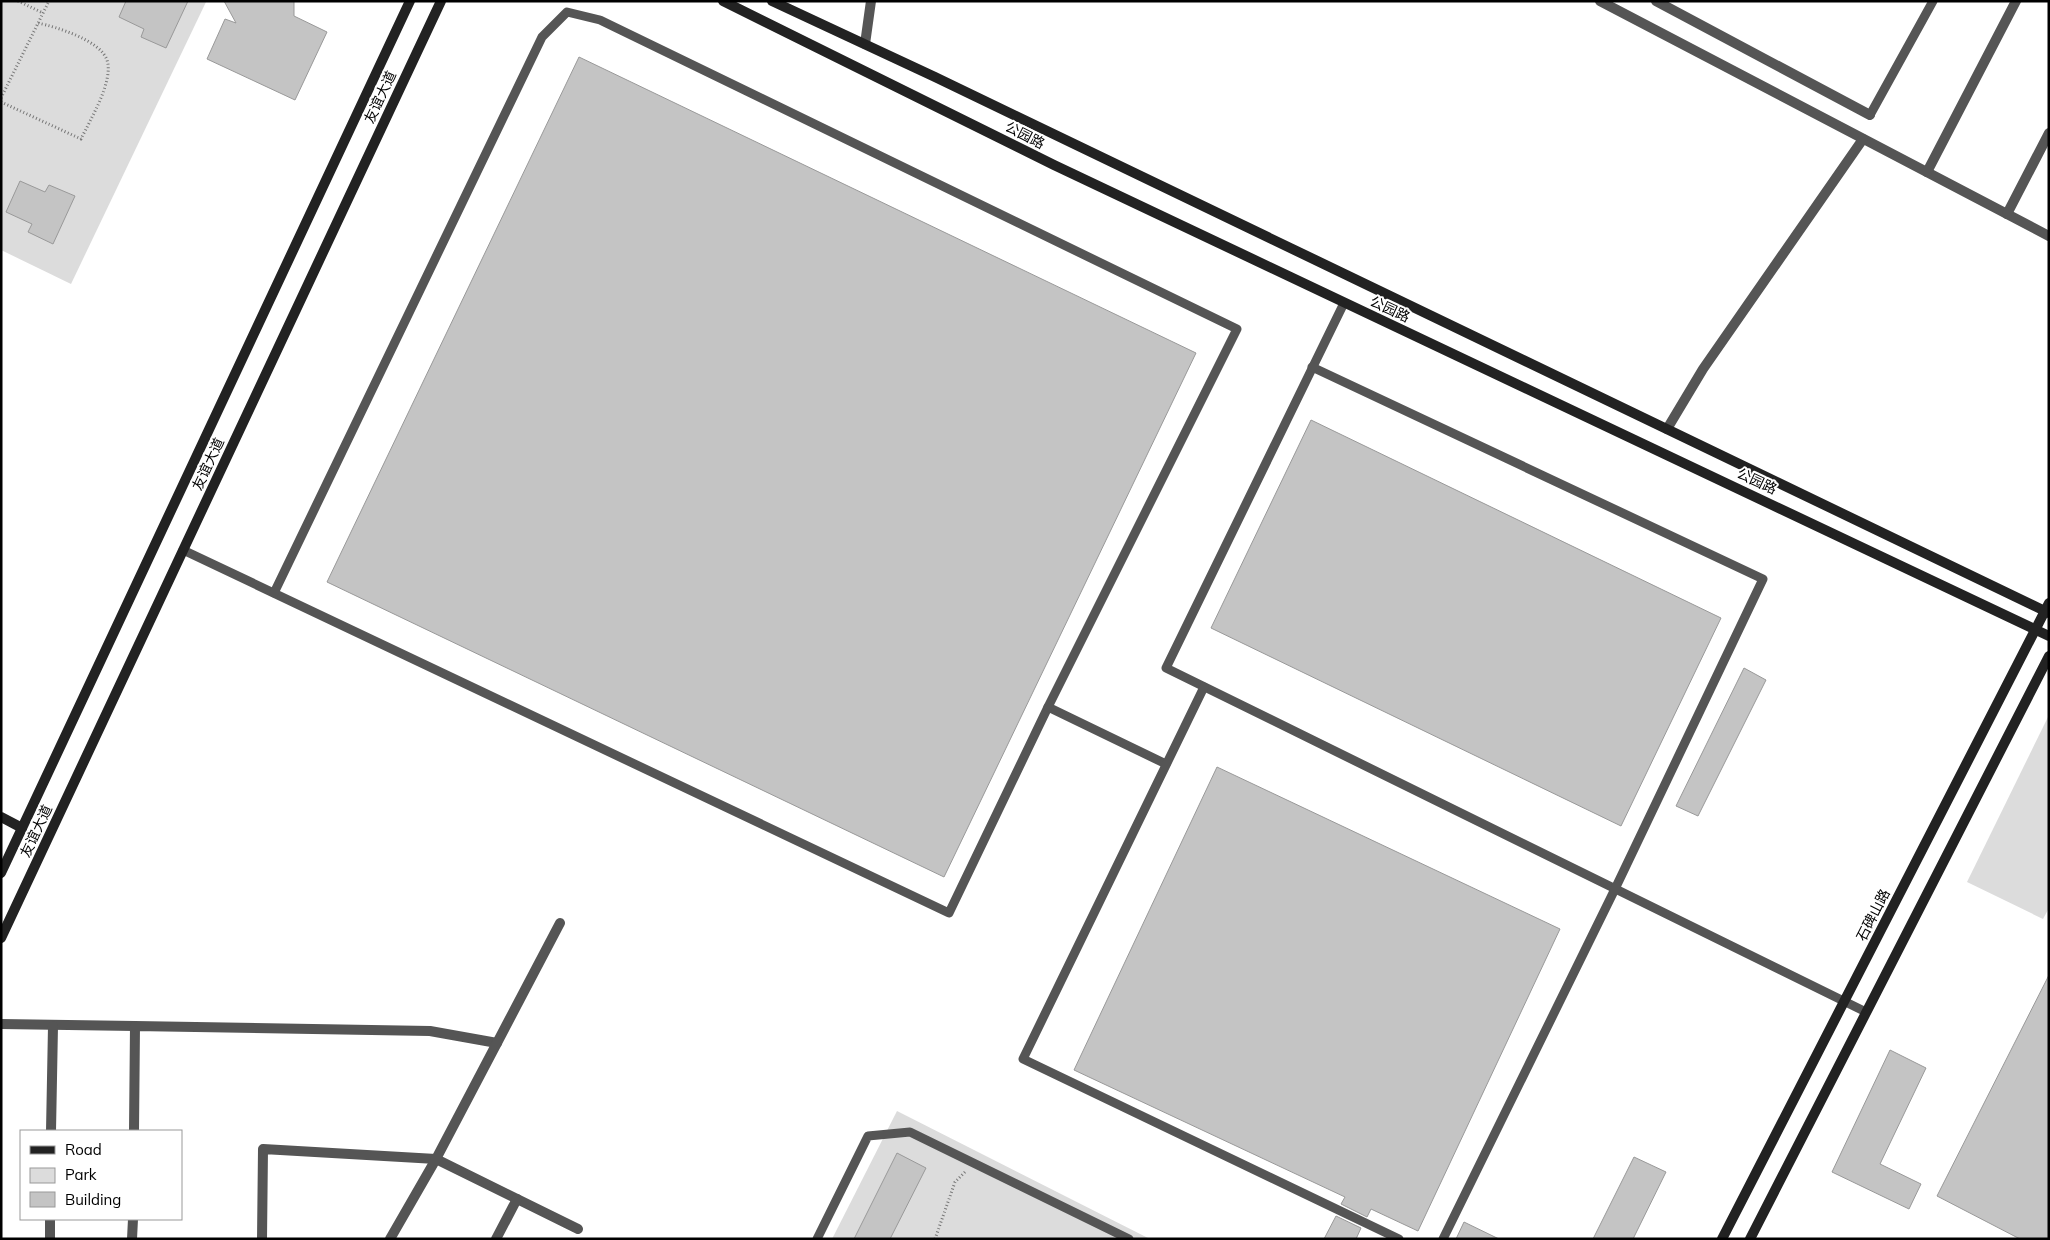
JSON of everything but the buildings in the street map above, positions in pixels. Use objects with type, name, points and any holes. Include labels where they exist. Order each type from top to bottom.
[{"type":"street","name":"友谊大道","points":[[1,873],[410,1]]},
{"type":"street","name":"友谊大道","points":[[1,938],[441,1]]},
{"type":"street","name":"公园路","points":[[723,1],[1054,165],[1758,496],[2049,636]]},
{"type":"street","points":[[865,44],[871,1]]},
{"type":"street","points":[[1600,1],[2049,236]]},
{"type":"street","points":[[1656,1],[1870,115]]},
{"type":"street","points":[[1927,172],[2016,1]]},
{"type":"street","points":[[775,2],[1666,429],[2047,609]]},
{"type":"street","points":[[2007,214],[2049,133]]},
{"type":"street","points":[[1666,429],[1703,369],[1863,139]]},
{"type":"street","name":"石碑山路","points":[[1722,1239],[2047,609]]},
{"type":"street","points":[[1750,1239],[2049,656]]},
{"type":"street","points":[[1,817],[22,828]]},
{"type":"street","points":[[390,1239],[436,1159],[560,923]]},
{"type":"street","points":[[1,1024],[430,1030],[497,1043]]},
{"type":"street","points":[[51,1130],[53,1026]]},
{"type":"street","points":[[134,1130],[136,1026]]},
{"type":"street","points":[[262,1239],[263,1149],[436,1159],[578,1229]]},
{"type":"street","points":[[496,1239],[518,1199]]},
{"type":"street","points":[[50,1220],[50,1239]]},
{"type":"street","points":[[132,1239],[133,1220]]},
{"type":"lane","points":[[1870,115],[1933,1]]},
{"type":"lane","points":[[183,550],[949,913],[1048,707],[1237,329],[600,20],[567,12],[542,37],[274,593]]},
{"type":"lane","points":[[1344,303],[1166,668],[1866,1012]]},
{"type":"lane","points":[[1312,367],[1764,578],[1615,889],[1442,1239]]},
{"type":"lane","points":[[1204,687],[1023,1060],[1399,1239]]},
{"type":"lane","points":[[1048,707],[1166,764]]},
{"type":"lane","points":[[816,1239],[868,1136],[910,1132],[1129,1239]]},
{"type":"path","points":[[18,1],[43,13]]},
{"type":"path","points":[[1,98],[49,1]]},
{"type":"path","points":[[1,102],[81,139],[95,111],[107,81],[107,60],[97,48],[79,37],[52,26],[38,24]]},
{"type":"path","points":[[935,1239],[956,1182],[965,1171],[972,1173]]},
{"type":"green space","points":[[1,1],[206,2],[71,284],[1,250]]},
{"type":"green space","points":[[2049,715],[2049,908],[2043,919],[1967,882]]},
{"type":"green space","points":[[897,1111],[1150,1239],[832,1239]]}]
